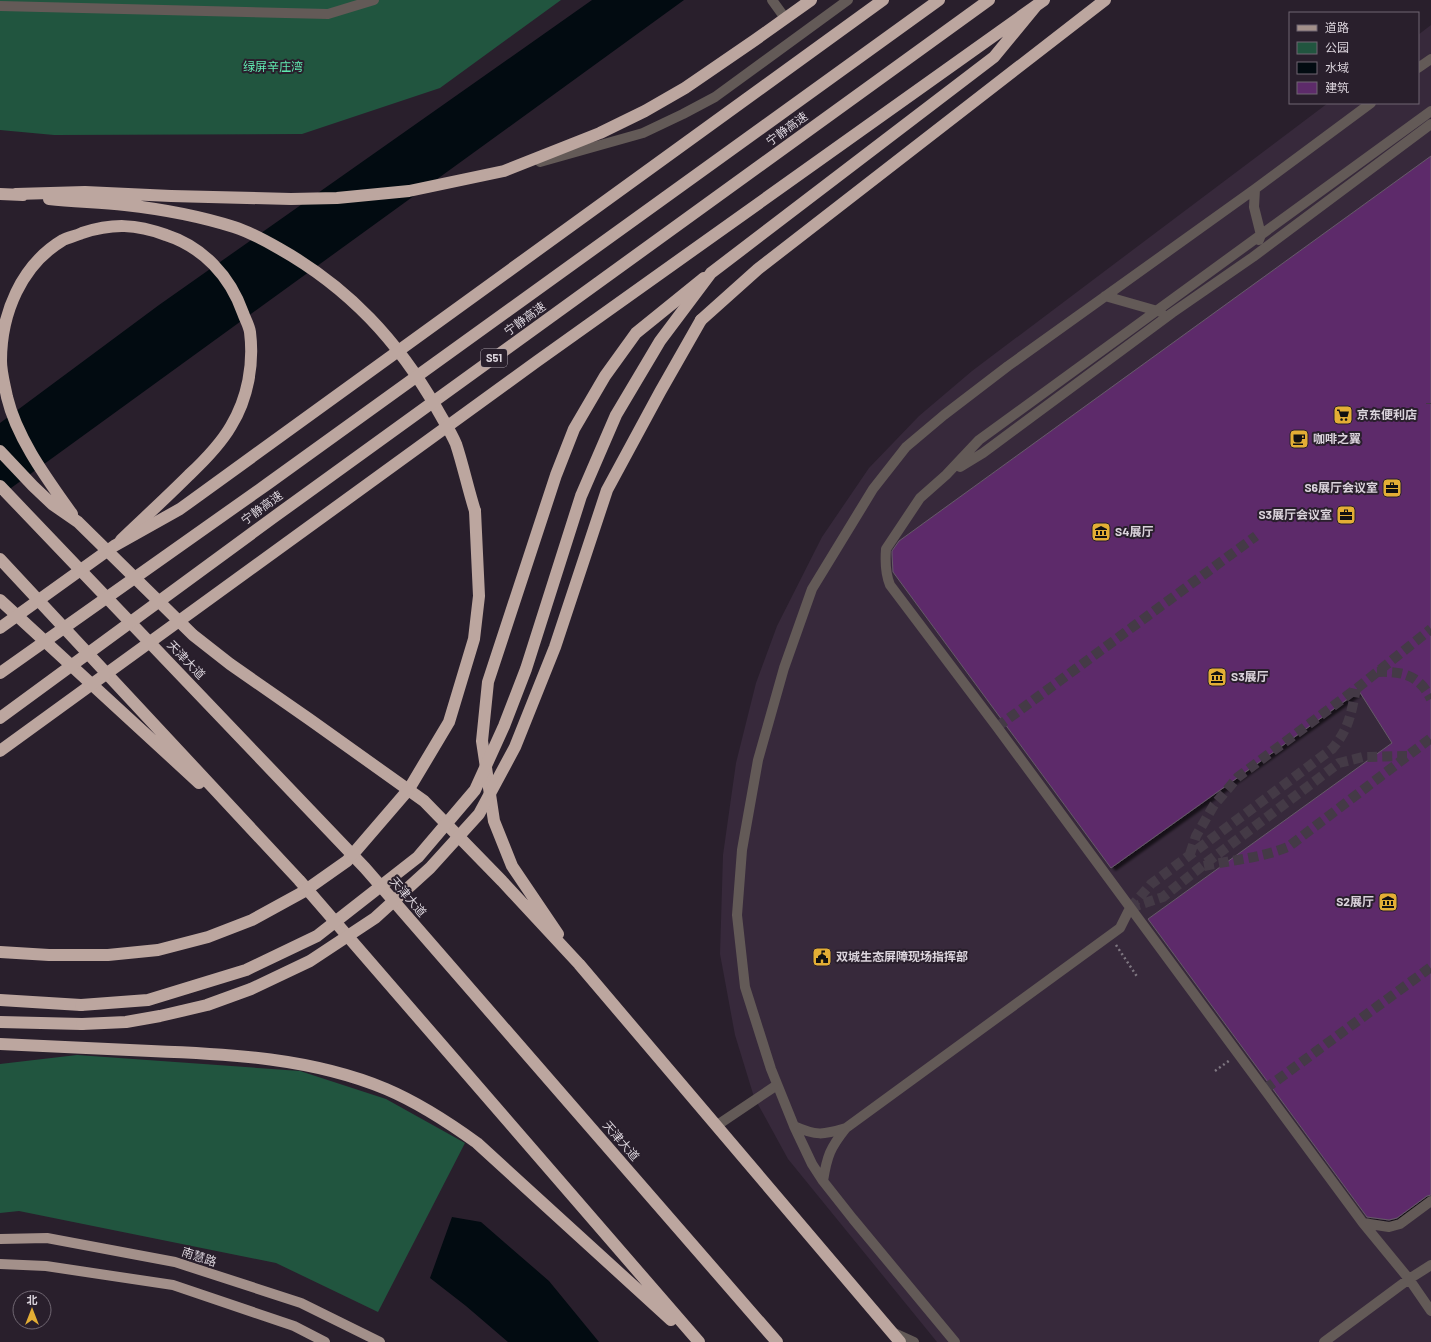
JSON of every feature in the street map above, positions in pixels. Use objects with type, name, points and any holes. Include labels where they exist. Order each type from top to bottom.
[{"type":"highway","points":[[0,194],[85,192],[291,199],[336,198],[409,190],[504,171],[600,133],[644,111],[685,88],[811,0]]},
{"type":"highway","points":[[0,628],[114,546],[180,509],[883,0]]},
{"type":"highway","name":"宁静高速","points":[[0,673],[279,475],[939,0]]},
{"type":"highway","name":"宁静高速","points":[[0,718],[274,517],[989,0]]},
{"type":"highway","points":[[0,1022],[82,1024],[126,1022],[207,1005],[251,989],[310,961],[375,918],[430,868],[478,814],[516,747],[555,647],[607,490],[701,320],[758,269],[1105,0]]},
{"type":"highway","points":[[579,964],[512,866],[494,821],[482,741],[488,682],[556,474],[574,429],[605,376],[636,333],[711,273],[994,57],[1040,3]]},
{"type":"highway","points":[[0,751],[536,362],[1040,3]]},
{"type":"highway","points":[[0,952],[49,955],[108,955],[158,950],[208,937],[252,920],[303,892],[347,861],[409,789],[449,722],[474,639],[479,596],[475,511],[455,443],[423,384],[382,330],[340,290],[312,268],[293,256],[235,227],[162,210],[123,205],[73,202],[16,194]]},
{"type":"highway","points":[[78,522],[46,476],[16,424],[7,398],[1,362],[4,331],[11,302],[24,277],[45,253],[65,240],[94,230],[122,225],[148,229],[174,237],[194,248],[211,261],[226,278],[239,299],[250,330],[250,376],[243,402],[231,426],[215,450],[114,546]]},
{"type":"highway","points":[[0,1000],[81,1004],[148,1000],[253,966],[317,936],[418,857],[475,790],[504,726],[526,669],[581,496],[616,415],[660,341],[711,273]]},
{"type":"highway","points":[[0,451],[52,504],[78,522],[192,635],[230,664],[424,802],[502,881],[579,964],[900,1342]]},
{"type":"highway","name":"天津大道","points":[[0,486],[365,868],[777,1342]]},
{"type":"highway","points":[[0,560],[299,880],[699,1342]]},
{"type":"highway","points":[[0,600],[256,834]]},
{"type":"highway","points":[[0,1044],[187,1052],[259,1058],[318,1068],[345,1075],[385,1089],[424,1108],[451,1124],[477,1143],[696,1342]]},
{"type":"main road","name":"南慧路","points":[[0,1239],[47,1238],[175,1262],[301,1303],[380,1342]]},
{"type":"main road","points":[[0,1264],[46,1266],[172,1285],[294,1326],[325,1342]]},
{"type":"street","points":[[0,6],[328,14],[374,0]]},
{"type":"street","points":[[772,0],[785,18]]},
{"type":"street","points":[[504,171],[643,133],[683,114],[715,97],[848,0]]},
{"type":"street","points":[[1419,67],[1431,59]]},
{"type":"street","points":[[955,1342],[823,1181],[803,1147],[770,1069],[745,987],[737,915],[742,850],[758,760],[784,668],[812,589],[873,490],[906,447],[944,415],[1008,366],[1255,189],[1370,104]]},
{"type":"street","points":[[1431,111],[1157,312],[979,440],[946,476],[920,498],[886,549],[885,560],[886,576],[890,585],[997,727],[1363,1222],[1409,1279],[1431,1311]]},
{"type":"street","points":[[946,476],[983,453],[1172,313],[1252,257],[1431,124]]},
{"type":"street","points":[[1252,257],[1260,235],[1254,207],[1255,189]]},
{"type":"street","points":[[1105,296],[1157,312],[1172,313]]},
{"type":"street","points":[[823,1181],[826,1162],[834,1143],[846,1128],[1110,936],[1120,928],[1130,908]]},
{"type":"street","points":[[716,1126],[777,1085]]},
{"type":"street","points":[[794,1126],[808,1132],[819,1134],[846,1128]]},
{"type":"street","points":[[1363,1222],[1388,1227],[1400,1224],[1426,1207],[1431,1201]]},
{"type":"street","points":[[1324,1342],[1409,1279],[1431,1265]]},
{"type":"street","points":[[890,1331],[914,1342]]},
{"type":"path","points":[[1110,936],[1138,978]]},
{"type":"path","points":[[1215,1071],[1238,1054]]},
{"type":"shaded area","points":[[1431,25],[1431,1342],[937,1342],[788,1159],[754,1097],[735,1035],[720,954],[723,855],[736,763],[756,683],[777,626],[822,537],[869,468],[919,416],[972,371],[1327,104],[1419,104],[1419,34]]},
{"type":"green space","name":"绿屏辛庄湾","points":[[0,0],[561,0],[440,88],[302,134],[54,135],[0,130]]},
{"type":"green space","points":[[77,1055],[300,1071],[386,1099],[465,1143],[378,1312],[276,1263],[19,1211],[0,1213],[0,1064]]},
{"type":"water","points":[[592,0],[684,0],[0,496],[0,423],[159,305]]},
{"type":"water","points":[[452,1217],[481,1222],[549,1281],[599,1342],[508,1342],[430,1278]]},
{"type":"building","points":[[1431,156],[1431,1195],[1427,1196],[1397,1218],[1389,1220],[1367,1217],[1148,919],[1392,743],[1359,691],[1111,868],[893,572],[892,551],[899,541]]},
{"type":"tunnel","points":[[997,727],[1256,536]]},
{"type":"tunnel","points":[[1190,854],[1196,836],[1214,805],[1238,777],[1356,689],[1431,629]]},
{"type":"tunnel","points":[[1377,672],[1395,672],[1409,676],[1421,685],[1431,699]]},
{"type":"tunnel","points":[[1130,908],[1151,884],[1332,749],[1346,728],[1351,714],[1356,689]]},
{"type":"tunnel","points":[[1204,866],[1257,856],[1288,847],[1431,738]]},
{"type":"tunnel","points":[[1130,908],[1163,897],[1339,763],[1363,757],[1407,756]]},
{"type":"tunnel","points":[[1265,1089],[1431,967]]},
{"type":"place","name":"京东便利店","points":[[1343,415]]},
{"type":"place","name":"咖啡之翼","points":[[1299,439]]},
{"type":"place","name":"S6展厅会议室","points":[[1392,488]]},
{"type":"place","name":"S3展厅会议室","points":[[1346,515]]},
{"type":"place","name":"S4展厅","points":[[1101,532]]},
{"type":"place","name":"S3展厅","points":[[1217,677]]},
{"type":"place","name":"S2展厅","points":[[1388,902]]},
{"type":"place","name":"双城生态屏障现场指挥部","points":[[822,957]]}]
